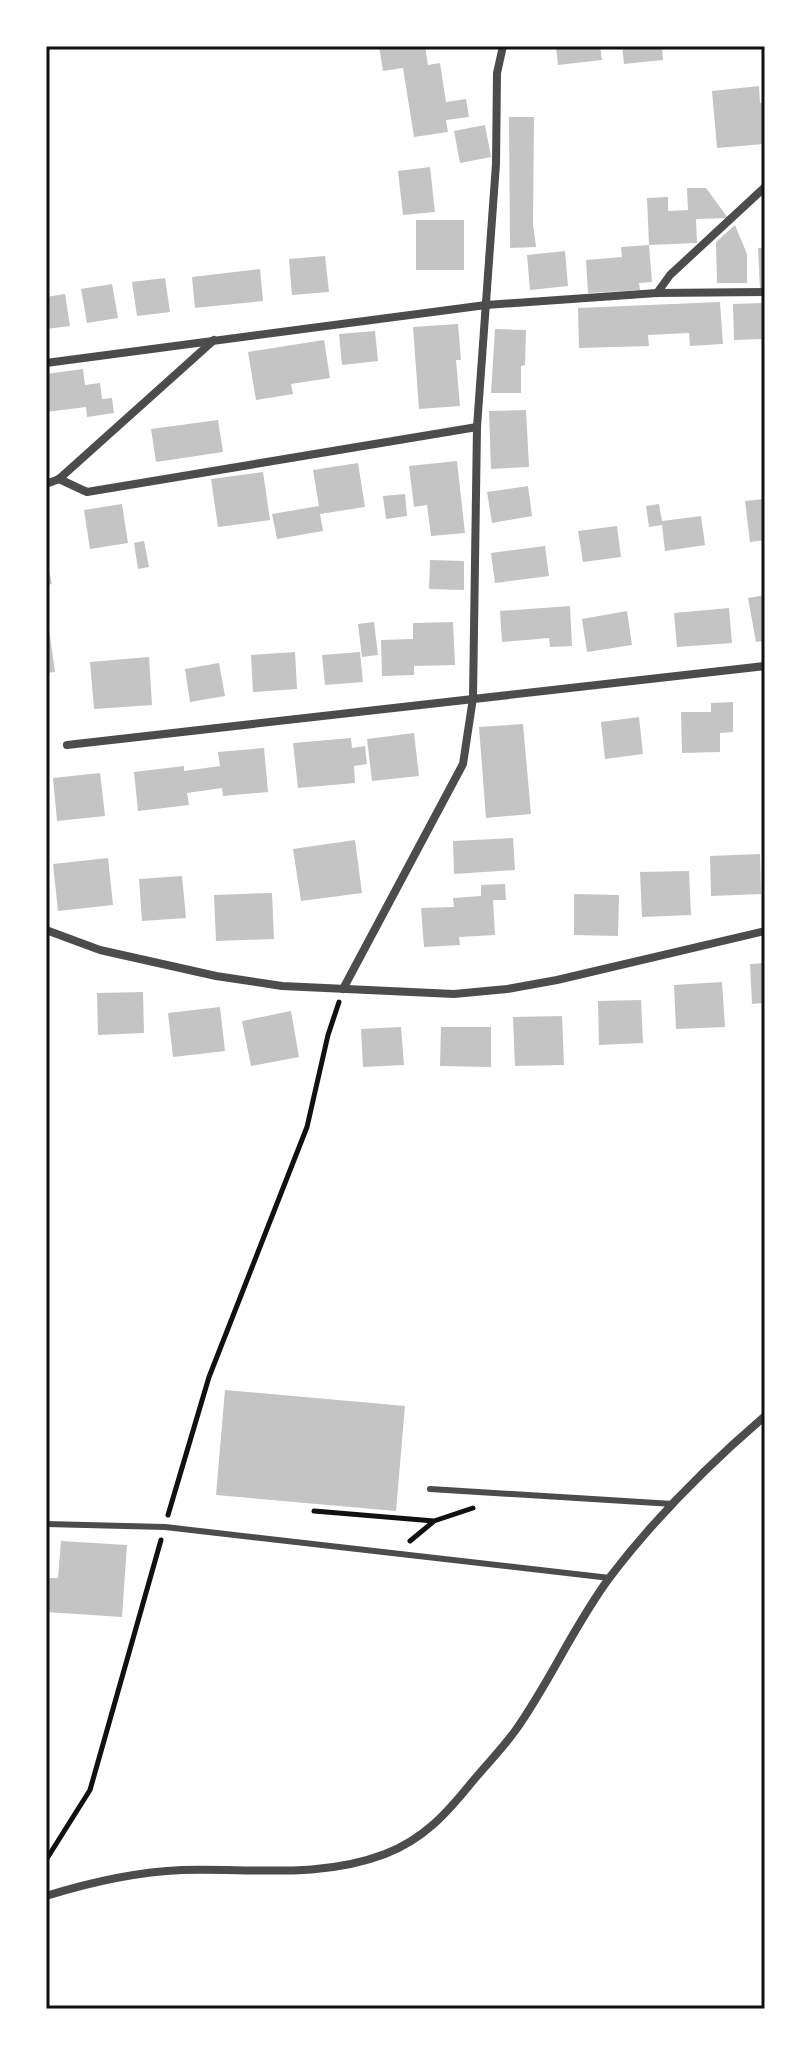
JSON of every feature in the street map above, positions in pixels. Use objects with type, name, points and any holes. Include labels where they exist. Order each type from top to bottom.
[{"type":"street","points":[[343,989],[463,764],[473,698],[477,427],[496,164],[497,73],[503,46]]},
{"type":"street","points":[[657,293],[670,275],[765,187]]},
{"type":"street","points":[[46,363],[486,305],[657,293],[765,292]]},
{"type":"street","points":[[46,484],[59,479],[215,339]]},
{"type":"street","points":[[59,479],[87,492],[477,427]]},
{"type":"street","points":[[67,745],[765,666]]},
{"type":"street","points":[[46,930],[100,950],[216,976],[282,986],[454,994],[507,989],[765,931]]},
{"type":"street","points":[[46,1896],[95,1881],[137,1873],[308,1870],[350,1865],[384,1854],[428,1831],[514,1732],[610,1578],[673,1504],[731,1445],[765,1416]]},
{"type":"lane","points":[[430,1489],[673,1504]]},
{"type":"lane","points":[[46,1524],[165,1527],[610,1578]]},
{"type":"path","points":[[46,1860],[90,1790],[209,1377],[307,1127],[328,1035],[343,989]]},
{"type":"path","points":[[314,1511],[434,1521],[472,1509],[483,1494]]},
{"type":"path","points":[[397,1552],[434,1521]]},
{"type":"building","points":[[379,46],[425,46],[428,65],[440,63],[446,102],[466,99],[469,117],[446,120],[448,132],[414,137],[403,68],[383,71]]},
{"type":"building","points":[[556,46],[600,46],[602,60],[558,65]]},
{"type":"building","points":[[622,46],[662,46],[663,60],[624,64]]},
{"type":"building","points":[[759,86],[760,103],[765,103],[765,144],[717,148],[712,91]]},
{"type":"building","points":[[509,117],[534,117],[533,224],[536,247],[510,248]]},
{"type":"building","points":[[485,125],[491,157],[460,163],[454,131]]},
{"type":"building","points":[[430,167],[435,212],[403,215],[398,171]]},
{"type":"building","points":[[687,188],[706,188],[728,218],[696,219],[697,243],[649,245],[647,198],[668,197],[668,211],[688,210]]},
{"type":"building","points":[[416,220],[464,220],[464,270],[416,270]]},
{"type":"building","points":[[735,225],[747,254],[747,283],[717,283],[716,242]]},
{"type":"building","points":[[649,245],[652,282],[639,283],[640,290],[588,293],[586,260],[622,257],[621,247]]},
{"type":"building","points":[[758,248],[765,248],[765,288],[760,289]]},
{"type":"building","points":[[565,251],[568,286],[530,290],[527,255]]},
{"type":"building","points":[[325,256],[329,292],[292,295],[289,259]]},
{"type":"building","points":[[260,269],[263,301],[195,308],[192,277]]},
{"type":"building","points":[[165,278],[170,312],[137,316],[132,282]]},
{"type":"building","points":[[112,284],[118,318],[87,323],[81,289]]},
{"type":"building","points":[[65,294],[70,326],[46,329],[46,297]]},
{"type":"building","points":[[720,302],[723,344],[690,346],[689,333],[648,335],[649,346],[579,348],[578,308]]},
{"type":"building","points":[[763,303],[763,339],[734,340],[733,304]]},
{"type":"building","points":[[458,324],[461,360],[456,360],[460,406],[419,409],[413,327]]},
{"type":"building","points":[[495,329],[526,330],[521,393],[491,393]]},
{"type":"building","points":[[375,331],[378,361],[342,365],[339,334]]},
{"type":"building","points":[[324,340],[330,378],[291,384],[293,394],[256,400],[248,352]]},
{"type":"building","points":[[83,369],[85,385],[100,383],[102,399],[112,398],[114,413],[87,417],[86,407],[46,412],[46,374]]},
{"type":"building","points":[[526,410],[529,467],[491,469],[489,411]]},
{"type":"building","points":[[218,420],[223,452],[156,462],[151,429]]},
{"type":"building","points":[[457,461],[465,533],[431,536],[427,505],[414,507],[409,466]]},
{"type":"building","points":[[358,463],[365,507],[320,514],[323,531],[277,539],[272,514],[319,506],[313,470]]},
{"type":"building","points":[[263,472],[270,520],[218,527],[211,479]]},
{"type":"building","points":[[528,486],[532,516],[492,523],[487,492]]},
{"type":"building","points":[[405,494],[407,516],[386,519],[383,496]]},
{"type":"building","points":[[765,499],[765,540],[750,542],[745,501]]},
{"type":"building","points":[[122,504],[128,543],[90,549],[84,510]]},
{"type":"building","points":[[659,504],[662,521],[701,516],[705,545],[665,551],[662,525],[649,527],[646,506]]},
{"type":"building","points":[[617,526],[621,557],[583,562],[578,531]]},
{"type":"building","points":[[144,541],[149,567],[138,569],[134,543]]},
{"type":"building","points":[[545,546],[549,576],[495,583],[491,553]]},
{"type":"building","points":[[46,558],[52,584],[46,585]]},
{"type":"building","points":[[430,560],[464,561],[464,590],[429,589]]},
{"type":"building","points":[[765,595],[765,641],[756,642],[748,598]]},
{"type":"building","points":[[570,606],[572,646],[550,647],[549,638],[502,642],[500,611]]},
{"type":"building","points":[[729,608],[732,643],[677,647],[674,613]]},
{"type":"building","points":[[627,611],[632,645],[587,652],[582,619]]},
{"type":"building","points":[[374,622],[378,655],[362,657],[358,624]]},
{"type":"building","points":[[453,622],[455,665],[414,666],[414,675],[382,676],[381,640],[413,639],[413,623]]},
{"type":"building","points":[[49,629],[55,672],[46,673],[46,630]]},
{"type":"building","points":[[295,652],[297,689],[253,692],[251,655]]},
{"type":"building","points":[[360,652],[363,682],[325,685],[322,655]]},
{"type":"building","points":[[149,657],[152,705],[94,709],[90,662]]},
{"type":"building","points":[[219,663],[225,696],[190,702],[185,669]]},
{"type":"building","points":[[733,702],[733,732],[720,733],[720,752],[682,753],[681,712],[711,712],[711,703]]},
{"type":"building","points":[[639,717],[643,754],[605,759],[601,722]]},
{"type":"building","points":[[523,724],[531,814],[486,818],[479,727]]},
{"type":"building","points":[[414,733],[419,776],[372,781],[367,739]]},
{"type":"building","points":[[351,738],[352,748],[365,746],[367,764],[354,766],[355,783],[298,788],[293,743]]},
{"type":"building","points":[[264,748],[268,792],[223,796],[222,788],[187,793],[189,805],[138,811],[134,772],[184,766],[184,771],[220,766],[218,752]]},
{"type":"building","points":[[100,773],[105,816],[57,821],[53,778]]},
{"type":"building","points":[[513,838],[515,870],[454,874],[453,841]]},
{"type":"building","points":[[355,840],[362,893],[301,901],[293,849]]},
{"type":"building","points":[[760,854],[761,894],[711,896],[710,856]]},
{"type":"building","points":[[108,858],[113,905],[58,911],[53,864]]},
{"type":"building","points":[[689,871],[691,915],[642,917],[640,872]]},
{"type":"building","points":[[182,876],[186,918],[142,921],[139,879]]},
{"type":"building","points":[[505,884],[506,900],[493,900],[495,935],[459,937],[460,945],[424,947],[421,908],[454,907],[453,898],[481,896],[481,885]]},
{"type":"building","points":[[272,893],[274,939],[216,941],[214,895]]},
{"type":"building","points":[[574,894],[619,895],[618,936],[574,935]]},
{"type":"building","points":[[765,963],[765,1003],[752,1004],[750,964]]},
{"type":"building","points":[[722,982],[725,1027],[676,1029],[674,985]]},
{"type":"building","points":[[143,992],[144,1033],[98,1035],[97,993]]},
{"type":"building","points":[[641,1000],[643,1043],[599,1045],[598,1001]]},
{"type":"building","points":[[220,1007],[225,1051],[173,1057],[168,1013]]},
{"type":"building","points":[[291,1011],[299,1057],[251,1066],[242,1021]]},
{"type":"building","points":[[562,1016],[564,1065],[515,1066],[513,1017]]},
{"type":"building","points":[[401,1027],[404,1065],[363,1067],[361,1029]]},
{"type":"building","points":[[441,1027],[491,1027],[491,1067],[440,1066]]},
{"type":"building","points":[[225,1390],[405,1406],[396,1511],[216,1495]]},
{"type":"building","points":[[61,1541],[127,1545],[122,1617],[46,1612],[46,1578],[58,1578]]}]
